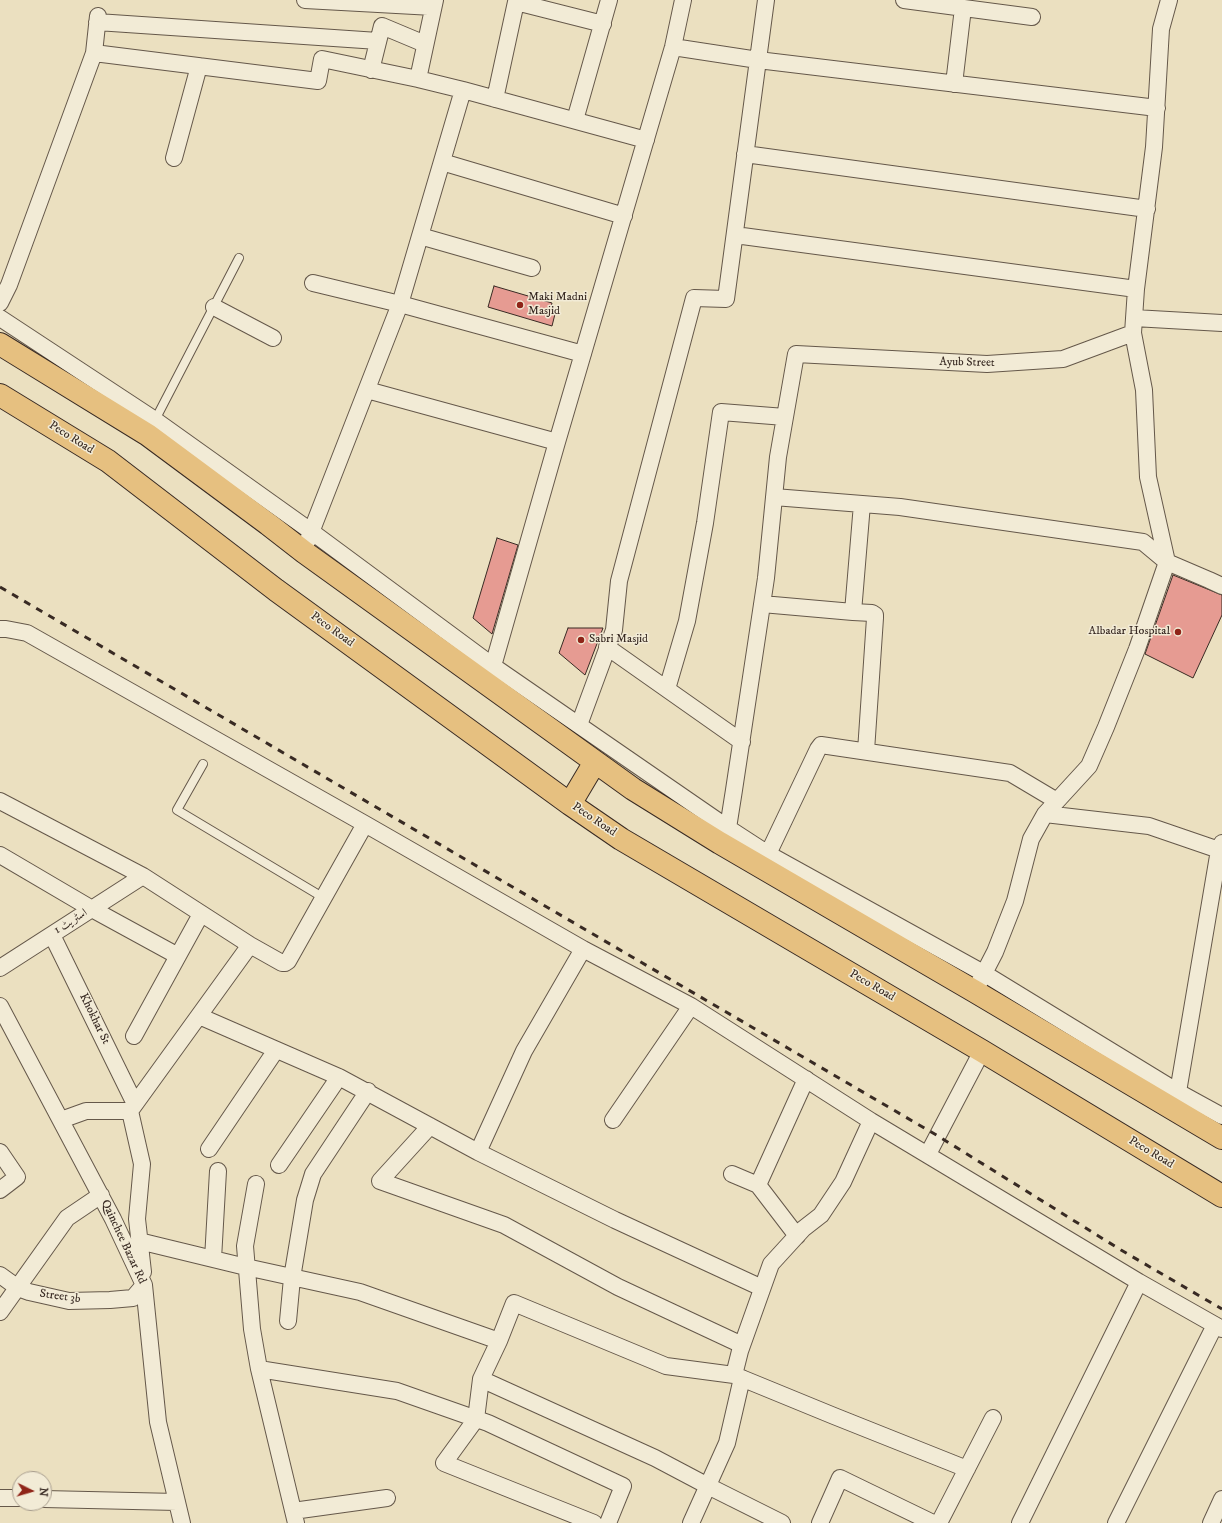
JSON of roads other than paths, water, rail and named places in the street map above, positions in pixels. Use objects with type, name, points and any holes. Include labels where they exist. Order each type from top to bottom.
[{"type":"main road","points":[[0,344],[152,428],[304,552],[490,675],[596,762],[633,789],[724,836],[979,983],[1220,1128]]},
{"type":"main road","name":"Peco Road","points":[[0,395],[108,461],[276,590],[570,804],[621,839],[982,1051],[1222,1196]]},
{"type":"main road","points":[[570,804],[596,762]]},
{"type":"street","points":[[305,0],[434,4],[418,79]]},
{"type":"street","points":[[575,120],[609,0]]},
{"type":"street","points":[[490,675],[673,47],[683,0]]},
{"type":"street","points":[[579,725],[614,630],[619,581],[694,298],[726,299],[766,0]]},
{"type":"street","points":[[904,0],[1032,16]]},
{"type":"street","points":[[979,983],[995,952],[1015,900],[1031,839],[1045,814],[1089,766],[1137,649],[1167,562],[1148,477],[1144,390],[1134,326],[1136,289],[1154,147],[1161,29],[1169,0]]},
{"type":"street","points":[[495,99],[516,1],[603,24]]},
{"type":"street","points":[[954,84],[963,8]]},
{"type":"street","points":[[0,303],[10,284],[94,53],[98,19],[378,41]]},
{"type":"street","points":[[372,70],[382,26],[425,44]]},
{"type":"street","points":[[673,47],[758,60],[1156,108]]},
{"type":"street","points":[[94,53],[318,81],[322,59],[463,90],[646,140]]},
{"type":"street","points":[[174,158],[199,66]]},
{"type":"street","points":[[304,552],[400,304],[463,90]]},
{"type":"street","points":[[745,154],[1147,209]]},
{"type":"street","points":[[442,162],[624,216]]},
{"type":"street","points":[[735,235],[1136,289]]},
{"type":"street","points":[[420,236],[532,268]]},
{"type":"street","points":[[313,283],[400,304],[583,354]]},
{"type":"street","points":[[214,307],[273,338]]},
{"type":"street","points":[[0,318],[152,428],[312,532],[490,675],[579,725],[724,836],[768,854],[979,983],[1178,1092],[1220,1128]]},
{"type":"street","points":[[1134,326],[1222,324]]},
{"type":"street","name":"Ayub Street","points":[[785,417],[796,354],[987,364],[1055,360],[1062,359],[1134,326]]},
{"type":"street","points":[[367,390],[557,442]]},
{"type":"street","points":[[667,689],[687,621],[705,523],[721,412],[785,417],[778,457],[762,604],[742,742],[724,836]]},
{"type":"street","points":[[774,497],[900,507],[1143,542],[1167,562],[1222,586]]},
{"type":"street","points":[[853,612],[862,504]]},
{"type":"street","points":[[762,604],[875,615],[866,750]]},
{"type":"street","points":[[0,629],[27,633],[365,824],[582,949],[691,1006],[871,1121],[1139,1282],[1219,1327],[1116,1523]]},
{"type":"street","points":[[607,647],[742,742]]},
{"type":"street","points":[[768,854],[821,745],[866,750],[1010,773],[1057,801]]},
{"type":"street","points":[[0,801],[143,876],[250,945],[282,963],[285,963],[324,898],[365,824]]},
{"type":"street","points":[[1045,814],[1149,826],[1221,846],[1178,1092]]},
{"type":"street","points":[[0,855],[92,909],[178,956]]},
{"type":"street","name":"اسٹریٹ 1","points":[[0,968],[143,876]]},
{"type":"street","points":[[134,1036],[201,914]]},
{"type":"street","name":"Khokhar St","points":[[52,935],[133,1107],[142,1164],[137,1219],[144,1285]]},
{"type":"street","points":[[61,1120],[86,1111],[133,1107],[250,945]]},
{"type":"street","points":[[478,1152],[524,1051],[582,949]]},
{"type":"street","name":"Qainchee Bazar Rd","points":[[0,1006],[101,1195],[144,1285],[158,1422],[182,1523]]},
{"type":"street","points":[[614,1120],[691,1006]]},
{"type":"street","points":[[199,1016],[368,1091],[390,1105],[478,1152],[615,1220],[762,1288]]},
{"type":"street","points":[[209,1149],[276,1050]]},
{"type":"street","points":[[928,1154],[982,1051]]},
{"type":"street","points":[[279,1166],[339,1077]]},
{"type":"street","points":[[758,1185],[806,1079]]},
{"type":"street","points":[[288,1321],[292,1278],[305,1200],[313,1174],[368,1091]]},
{"type":"street","points":[[691,1523],[727,1443],[742,1345],[771,1264],[797,1236],[821,1215],[843,1182],[871,1121]]},
{"type":"street","points":[[430,1126],[380,1181],[504,1225],[618,1286],[742,1345]]},
{"type":"street","points":[[0,1152],[17,1177],[0,1190]]},
{"type":"street","points":[[213,1259],[218,1171]]},
{"type":"street","points":[[732,1174],[758,1185],[797,1236]]},
{"type":"street","points":[[256,1184],[245,1246],[252,1329],[259,1369],[294,1517],[387,1498]]},
{"type":"street","points":[[0,1312],[67,1218],[101,1195]]},
{"type":"street","points":[[140,1241],[292,1278],[360,1292],[499,1341]]},
{"type":"street","name":"Street 3b","points":[[0,1275],[18,1288],[69,1301],[133,1298],[144,1285]]},
{"type":"street","points":[[1020,1523],[1139,1282]]},
{"type":"street","points":[[594,1523],[444,1464],[476,1419],[481,1379],[499,1341],[514,1303],[666,1366],[738,1377],[967,1468]]},
{"type":"street","points":[[259,1369],[397,1391],[476,1419],[623,1486],[608,1523]]},
{"type":"street","points":[[481,1379],[655,1458],[782,1523]]},
{"type":"street","points":[[939,1523],[993,1418]]},
{"type":"street","points":[[820,1523],[840,1478],[933,1523]]},
{"type":"street","points":[[0,1498],[12,1498]]},
{"type":"street","points":[[52,1499],[177,1502]]},
{"type":"street","points":[[1211,1523],[1222,1499]]},
{"type":"lane","points":[[152,428],[239,258]]},
{"type":"lane","points":[[203,764],[177,810],[324,898]]},
{"type":"railway","points":[[0,587],[938,1136],[1121,1250],[1222,1309]]},
{"type":"place","name":"Maki Madni Masjid","points":[[520,305]]},
{"type":"place","name":"Albadar Hospital","points":[[1178,632]]},
{"type":"place","name":"Sabri Masjid","points":[[581,640]]}]
